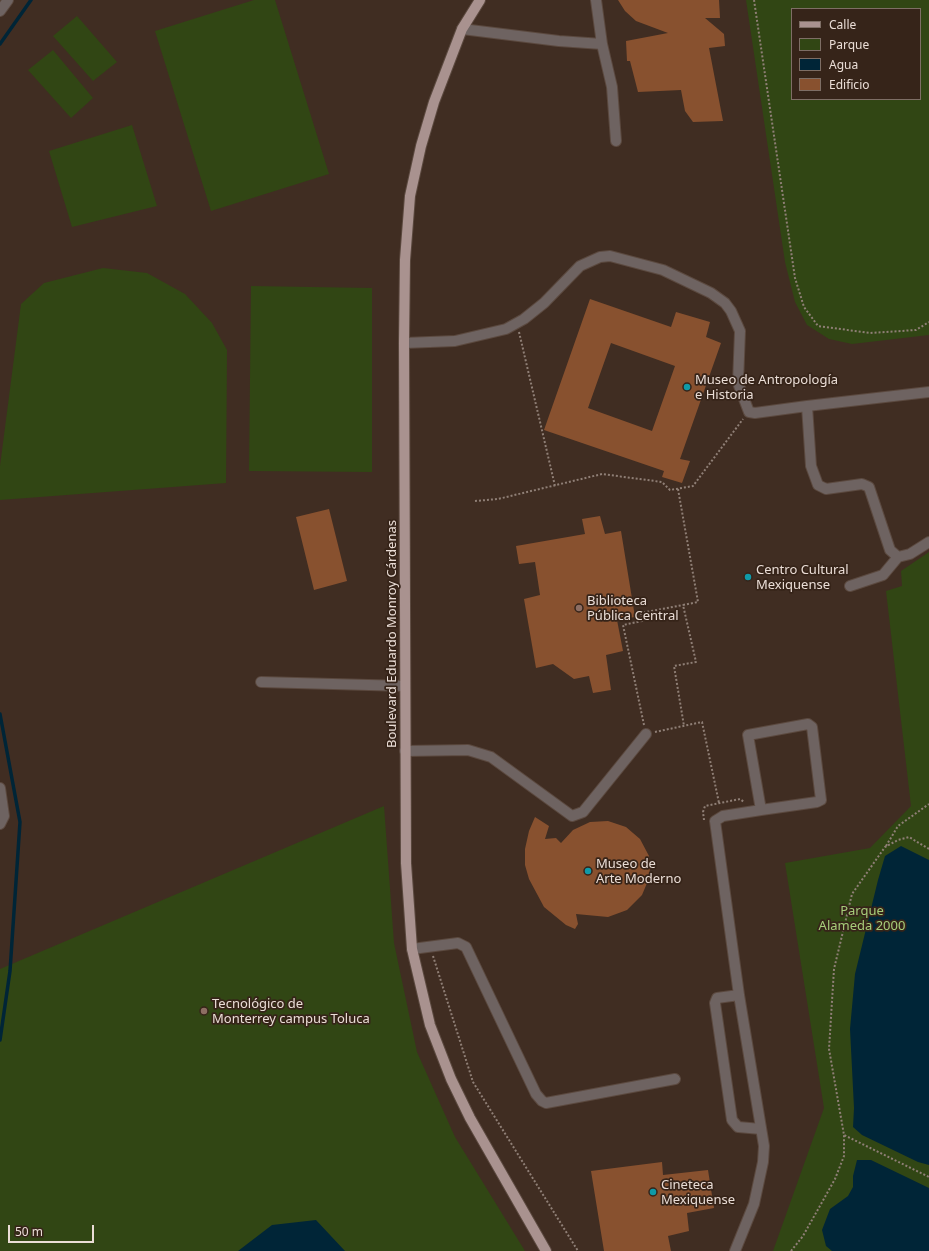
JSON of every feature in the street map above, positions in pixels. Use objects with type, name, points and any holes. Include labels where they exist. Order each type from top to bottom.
[{"type":"main road","name":"Boulevard Eduardo Monroy Cárdenas","points":[[480,0],[462,28],[434,102],[421,146],[410,196],[405,260],[404,343],[406,863],[412,949],[430,1025],[451,1079],[470,1118],[546,1251]]},
{"type":"lane","points":[[0,11],[8,0]]},
{"type":"lane","points":[[596,0],[602,44],[612,87],[616,141]]},
{"type":"lane","points":[[462,28],[558,41],[602,44]]},
{"type":"lane","points":[[404,343],[455,341],[506,329],[524,320],[544,303],[580,266],[600,257],[610,256],[663,270],[711,293],[725,303],[731,311],[740,331],[738,383],[749,412],[755,413],[929,392]]},
{"type":"lane","points":[[807,406],[811,466],[814,478],[818,485],[826,490],[862,484],[868,487],[890,550],[898,557]]},
{"type":"lane","points":[[850,586],[883,575],[898,557],[910,554],[929,542]]},
{"type":"lane","points":[[261,682],[405,686]]},
{"type":"lane","points":[[735,1251],[748,1221],[762,1169],[764,1146],[739,995],[716,821],[723,816],[818,802],[820,800],[812,727],[808,724],[750,734],[747,738],[762,810]]},
{"type":"lane","points":[[405,751],[468,750],[491,758],[572,816],[583,812],[646,734]]},
{"type":"lane","points":[[0,788],[4,816],[0,824]]},
{"type":"lane","points":[[412,949],[458,943],[466,947],[536,1094],[546,1103],[675,1079]]},
{"type":"lane","points":[[739,995],[717,998],[715,1003],[732,1120],[738,1127],[761,1129]]},
{"type":"path","points":[[754,0],[794,278],[804,307],[818,326],[870,333],[916,330],[929,322]]},
{"type":"path","points":[[517,323],[555,486]]},
{"type":"path","points":[[475,501],[498,499],[602,474],[662,482],[670,490],[694,486],[749,412]]},
{"type":"path","points":[[678,489],[698,602],[641,613],[642,621],[623,625],[646,734],[702,722],[720,803],[740,799],[747,804]]},
{"type":"path","points":[[683,605],[696,662],[674,666],[684,727]]},
{"type":"path","points":[[792,1251],[803,1236],[835,1179],[844,1156],[844,1135],[829,1049],[834,969],[852,894],[898,826],[929,804]]},
{"type":"path","points":[[885,847],[898,840],[909,838],[929,849]]},
{"type":"path","points":[[432,951],[473,1082],[578,1251]]},
{"type":"path","points":[[844,1135],[929,1177]]},
{"type":"green space","points":[[254,0],[275,0],[329,174],[211,211],[155,31]]},
{"type":"green space","points":[[746,0],[929,0],[929,335],[852,344],[829,339],[807,325],[795,302],[785,262]]},
{"type":"green space","points":[[77,16],[117,62],[93,81],[53,36]]},
{"type":"green space","points":[[53,50],[93,98],[71,118],[28,70]]},
{"type":"green space","points":[[132,125],[157,206],[72,227],[49,151]]},
{"type":"green space","points":[[103,268],[147,273],[185,294],[212,323],[227,350],[226,483],[0,500],[0,466],[21,304],[44,283]]},
{"type":"green space","points":[[251,286],[372,288],[372,472],[249,471]]},
{"type":"green space","name":"Parque Alameda 2000","points":[[929,552],[929,1251],[773,1251],[824,1108],[785,863],[870,848],[911,806],[886,591],[902,586],[901,571]]},
{"type":"green space","name":"Tecnológico de Monterrey campus Toluca","points":[[384,806],[394,943],[417,1052],[455,1137],[525,1251],[0,1251],[0,969]]},
{"type":"water","points":[[901,846],[929,860],[929,1165],[918,1162],[862,1135],[853,1127],[854,1108],[850,1029],[855,974],[885,856]]},
{"type":"water","points":[[857,1160],[871,1160],[929,1188],[929,1251],[832,1251],[826,1246],[822,1230],[830,1209],[848,1196],[853,1187],[853,1176]]},
{"type":"water","points":[[316,1220],[345,1251],[238,1251],[272,1225]]},
{"type":"building","points":[[618,0],[719,0],[720,18],[705,18],[724,34],[725,46],[709,48],[723,121],[693,122],[685,111],[681,90],[638,92],[630,61],[627,61],[626,41],[668,33],[636,21],[625,11]]},
{"type":"building","name":"Museo de Antropología e Historia","points":[[590,299],[671,327],[676,312],[710,322],[706,337],[721,343],[680,459],[690,461],[682,483],[662,477],[664,471],[544,430]],"holes":[[[611,343],[675,366],[652,431],[588,408]]]},
{"type":"building","points":[[329,509],[347,581],[314,590],[296,517]]},
{"type":"building","name":"Biblioteca Pública Central","points":[[600,516],[605,534],[621,531],[635,617],[617,620],[623,651],[606,655],[611,690],[593,693],[589,676],[574,679],[553,664],[536,668],[524,599],[540,595],[535,562],[519,564],[516,546],[585,534],[582,519]]},
{"type":"building","name":"Museo de Arte Moderno","points":[[535,817],[549,826],[545,839],[556,838],[561,843],[573,830],[590,822],[608,821],[626,827],[640,839],[649,856],[650,876],[642,895],[627,910],[608,917],[576,914],[578,924],[575,929],[566,925],[544,907],[529,879],[525,865],[525,849],[529,831]]},
{"type":"building","name":"Cineteca Mexiquense","points":[[662,1162],[663,1175],[708,1170],[714,1208],[687,1213],[689,1231],[668,1236],[671,1251],[604,1251],[591,1171]]},
{"type":"waterway","points":[[0,44],[31,0]]},
{"type":"waterway","points":[[0,714],[20,822],[10,971],[0,1040]]},
{"type":"place","name":"Museo de Antropología e Historia","points":[[687,387]]},
{"type":"place","name":"Centro Cultural Mexiquense","points":[[748,577]]},
{"type":"place","name":"Biblioteca Pública Central","points":[[579,608]]},
{"type":"place","name":"Museo de Arte Moderno","points":[[588,871]]},
{"type":"place","name":"Tecnológico de Monterrey campus Toluca","points":[[204,1011]]},
{"type":"place","name":"Cineteca Mexiquense","points":[[653,1192]]}]
